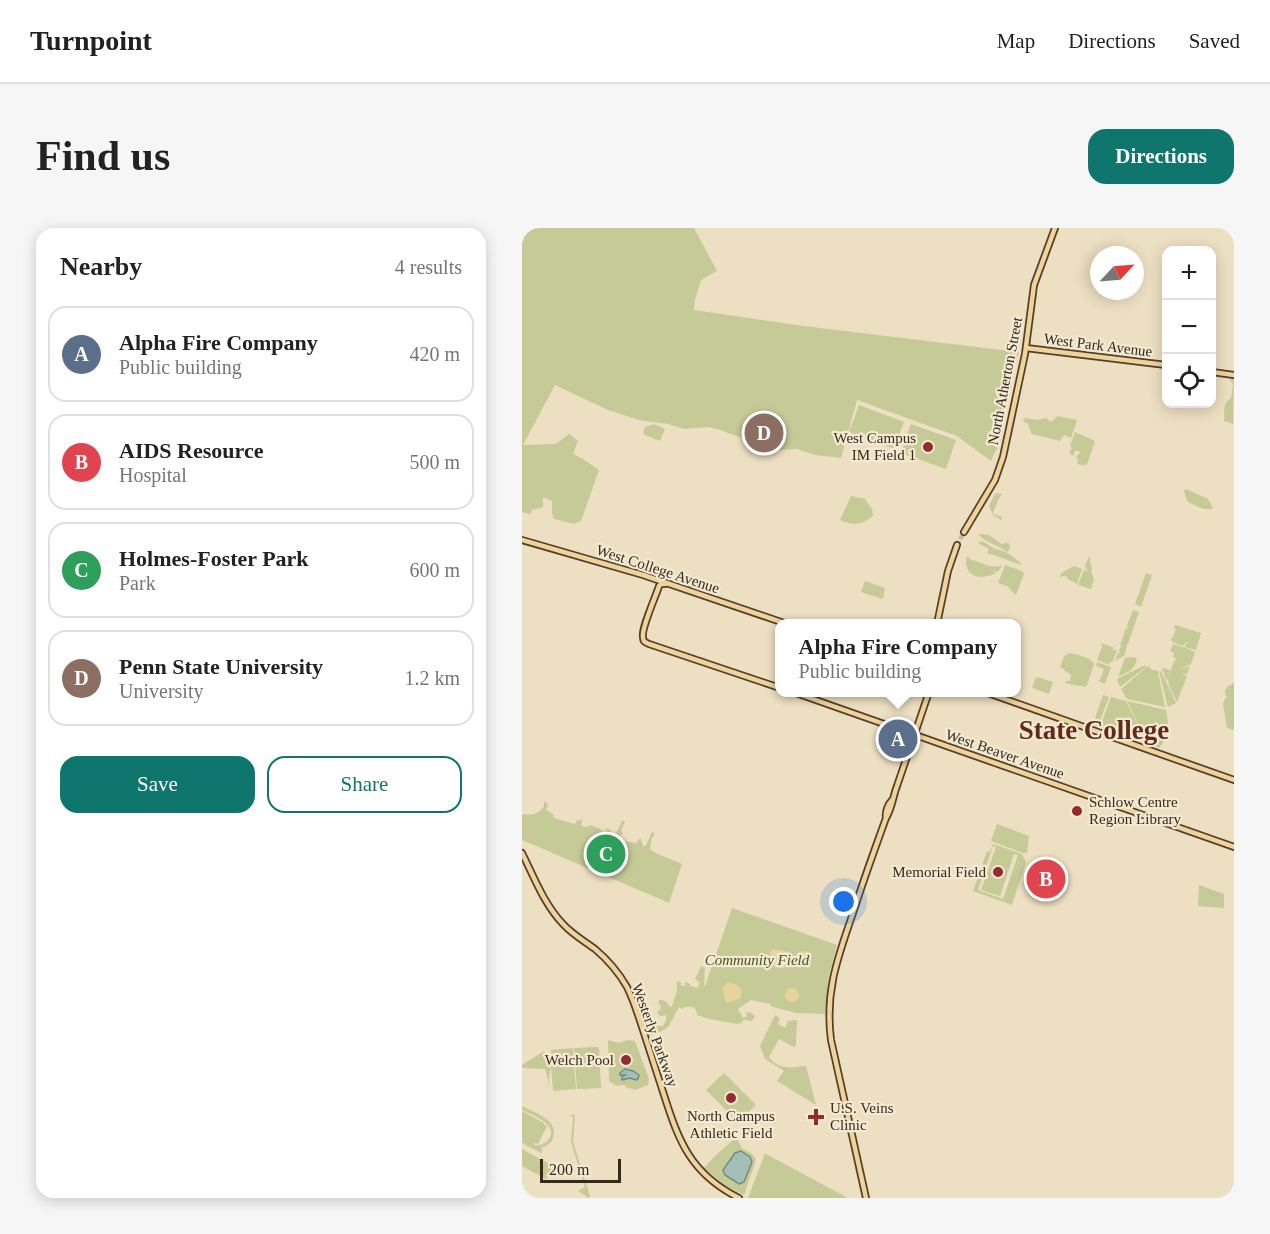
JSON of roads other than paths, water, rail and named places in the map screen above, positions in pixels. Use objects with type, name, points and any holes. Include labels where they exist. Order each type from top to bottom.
[{"type":"main road","name":"North Atherton Street","points":[[964,532],[1000,468],[1009,435],[1026,348],[1035,282],[1055,228]]},
{"type":"main road","name":"West Park Avenue","points":[[1026,348],[1162,364]]},
{"type":"main road","points":[[1216,373],[1234,375]]},
{"type":"main road","name":"West College Avenue","points":[[522,540],[636,573],[775,620]]},
{"type":"main road","points":[[938,619],[948,571],[957,545]]},
{"type":"main road","points":[[636,573],[652,581],[656,586],[650,613]]},
{"type":"main road","points":[[682,589],[660,585],[643,634],[644,640],[651,645],[775,686]]},
{"type":"main road","name":"West Beaver Avenue","points":[[805,697],[1234,847]]},
{"type":"main road","points":[[866,1198],[832,1046],[829,1021],[831,983],[837,958],[929,697]]},
{"type":"main road","points":[[996,697],[1234,780]]},
{"type":"main road","name":"Westerly Parkway","points":[[522,853],[555,915],[603,956],[627,988],[635,1005],[675,1127],[692,1160],[722,1189],[739,1198]]},
{"type":"water","points":[[625,1069],[639,1075],[638,1079],[622,1080],[625,1075],[620,1075],[620,1073]]},
{"type":"water","points":[[741,1151],[750,1157],[752,1162],[744,1182],[739,1184],[725,1175],[723,1170],[735,1153]]},
{"type":"tunnel","points":[[957,545],[964,532]]},
{"type":"place","name":"Penn State University","points":[[764,433]]},
{"type":"place","name":"West Campus IM Field 1","points":[[928,447]]},
{"type":"place","name":"Alpha Fire Company","points":[[898,739]]},
{"type":"place","name":"Schlow Centre Region Library","points":[[1077,811]]},
{"type":"place","name":"Holmes-Foster Park","points":[[606,854]]},
{"type":"place","name":"Memorial Field","points":[[998,872]]},
{"type":"place","name":"AIDS Resource","points":[[1046,879]]},
{"type":"place","name":"Welch Pool","points":[[626,1060]]},
{"type":"place","name":"North Campus Athletic Field","points":[[731,1098]]},
{"type":"place","name":"U.S. Veins Clinic","points":[[816,1117]]},
{"type":"district","name":"State College","points":[[1094,730]]},
{"type":"park label","name":"Community Field","points":[[757,960]]}]
